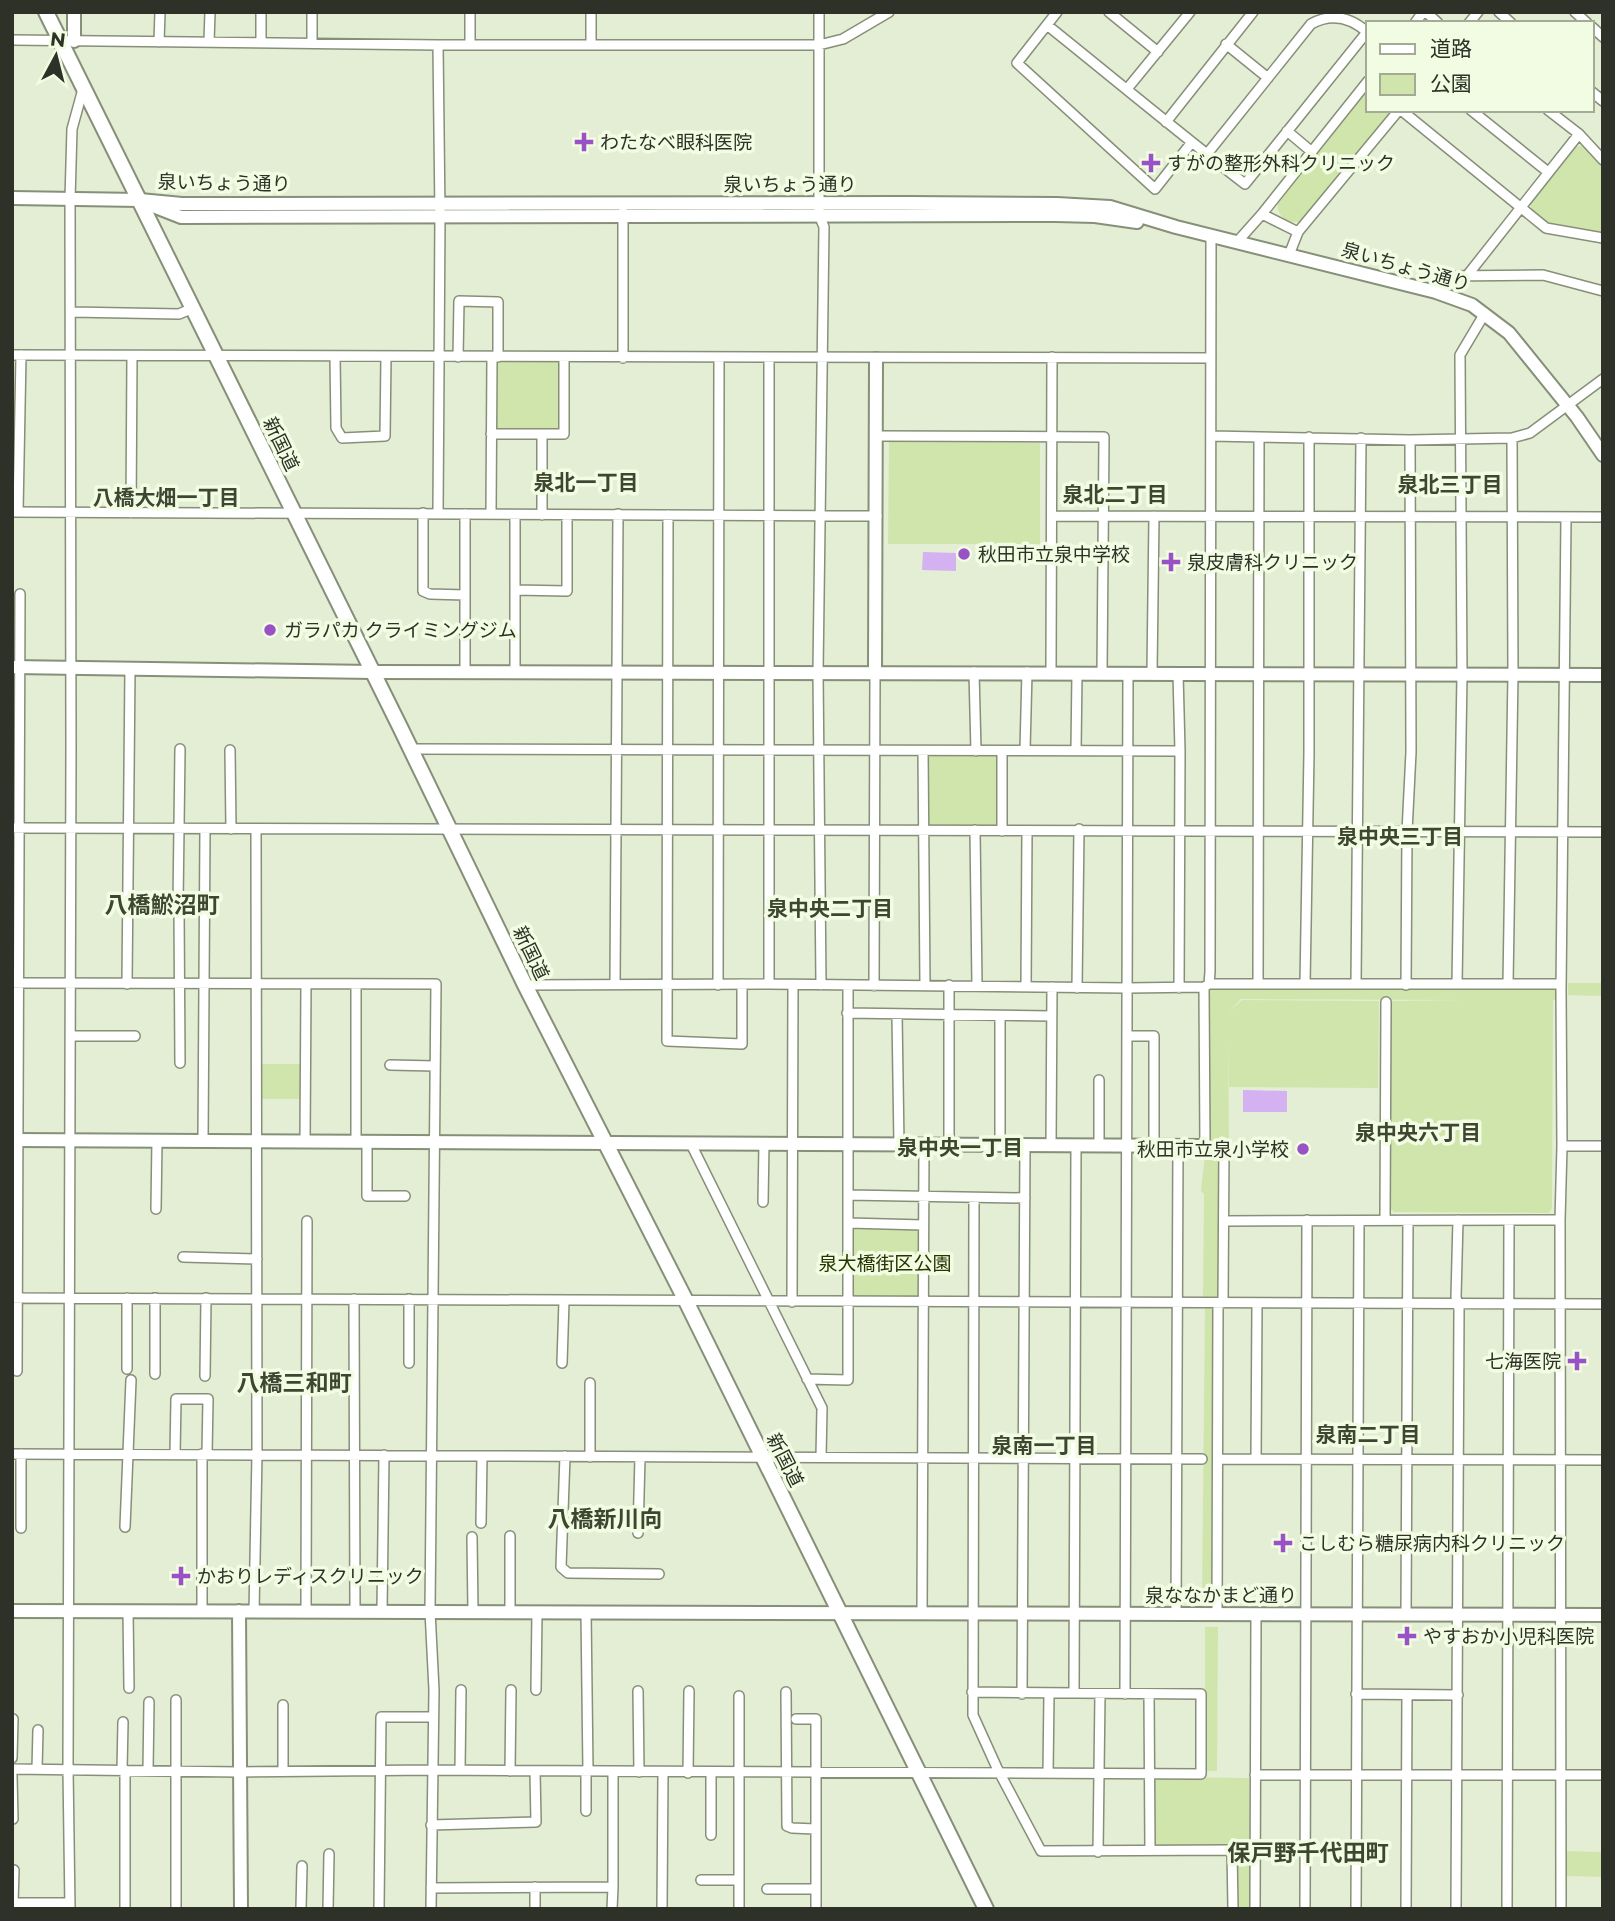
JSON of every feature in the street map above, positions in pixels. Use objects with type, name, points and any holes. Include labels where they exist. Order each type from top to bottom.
[{"type":"main road","name":"新国道","points":[[46,12],[66,40],[83,89],[411,749],[525,985],[686,1301],[986,1909]]},
{"type":"street","points":[[66,40],[74,12]]},
{"type":"street","points":[[159,42],[160,12]]},
{"type":"street","points":[[209,42],[210,12]]},
{"type":"street","points":[[261,12],[261,43]]},
{"type":"street","points":[[312,12],[312,43]]},
{"type":"street","points":[[470,12],[470,44]]},
{"type":"street","points":[[591,12],[591,44]]},
{"type":"street","points":[[818,12],[819,209],[824,227],[818,672],[821,985]]},
{"type":"street","points":[[12,40],[438,45],[819,45],[843,39],[889,12]]},
{"type":"street","points":[[1057,12],[1017,63],[1155,189],[1192,142]]},
{"type":"street","points":[[1109,12],[1158,52]]},
{"type":"street","points":[[1166,122],[1253,12]]},
{"type":"street","points":[[1127,89],[1189,13]]},
{"type":"street","points":[[1207,154],[1311,24],[1322,18],[1335,17],[1347,20],[1366,31]]},
{"type":"street","points":[[1047,25],[1245,184],[1366,33]]},
{"type":"street","points":[[1226,44],[1268,78]]},
{"type":"street","points":[[438,45],[438,513]]},
{"type":"street","points":[[1237,242],[1366,84]]},
{"type":"street","points":[[14,1870],[17,1905],[69,1906],[70,199],[72,129],[83,89]]},
{"type":"street","points":[[1289,256],[1298,232],[1398,112]]},
{"type":"street","points":[[1402,112],[1546,228],[1603,238]]},
{"type":"street","points":[[1473,112],[1548,172]]},
{"type":"street","points":[[1551,112],[1579,134],[1603,160]]},
{"type":"street","points":[[1287,131],[1312,152]]},
{"type":"street","points":[[1466,277],[1579,134]]},
{"type":"street","points":[[12,198],[140,200]]},
{"type":"street","name":"泉いちょう通り","points":[[140,200],[181,217],[440,210],[819,209],[1095,216],[1176,227],[1457,298],[1485,313],[1509,333],[1567,404],[1603,455]]},
{"type":"street","points":[[623,210],[623,358]]},
{"type":"street","points":[[1262,214],[1298,232]]},
{"type":"street","points":[[1205,1146],[1211,236]]},
{"type":"street","points":[[1436,292],[1443,279],[1543,275],[1603,292]]},
{"type":"street","points":[[458,357],[459,301],[498,302],[491,434],[491,514]]},
{"type":"street","points":[[71,312],[179,314],[192,308]]},
{"type":"street","points":[[1457,984],[1462,675],[1460,355],[1485,313]]},
{"type":"street","points":[[877,516],[15,512],[17,355],[1211,358]]},
{"type":"street","points":[[131,513],[132,356]]},
{"type":"street","points":[[335,356],[336,428],[342,438],[385,436],[386,357]]},
{"type":"street","points":[[1051,672],[1052,357]]},
{"type":"street","points":[[491,434],[564,434],[564,358]]},
{"type":"street","points":[[718,985],[719,358]]},
{"type":"street","points":[[769,358],[769,984]]},
{"type":"street","points":[[874,986],[876,359]]},
{"type":"street","points":[[1211,436],[1410,440],[1512,438],[1530,433],[1603,379]]},
{"type":"street","points":[[542,434],[542,515]]},
{"type":"street","points":[[877,436],[1104,437],[1102,673]]},
{"type":"street","points":[[1258,984],[1259,437]]},
{"type":"street","points":[[1305,984],[1310,437]]},
{"type":"street","points":[[1356,984],[1360,438]]},
{"type":"street","points":[[1508,984],[1513,674],[1512,438]]},
{"type":"street","points":[[1406,985],[1412,675],[1410,440]]},
{"type":"street","points":[[423,513],[423,591],[430,594],[465,595]]},
{"type":"street","points":[[465,514],[465,673]]},
{"type":"street","points":[[614,984],[618,514]]},
{"type":"street","points":[[515,515],[515,673]]},
{"type":"street","points":[[515,590],[567,591],[567,515]]},
{"type":"street","points":[[668,515],[667,1041],[742,1044],[742,984]]},
{"type":"street","points":[[1052,516],[1603,517]]},
{"type":"street","points":[[1152,673],[1154,516]]},
{"type":"street","points":[[1561,1909],[1560,1220],[1566,518]]},
{"type":"street","points":[[17,1371],[14,1140],[15,828],[16,667],[20,594]]},
{"type":"street","points":[[16,667],[465,673],[1603,675]]},
{"type":"street","points":[[127,984],[130,669]]},
{"type":"street","points":[[974,672],[976,751]]},
{"type":"street","points":[[1025,750],[1027,673]]},
{"type":"street","points":[[1076,750],[1077,673]]},
{"type":"street","points":[[1125,1694],[1128,673]]},
{"type":"street","points":[[1178,673],[1179,988]]},
{"type":"street","points":[[411,749],[1180,751]]},
{"type":"street","points":[[180,750],[180,1063]]},
{"type":"street","points":[[230,750],[231,829]]},
{"type":"street","points":[[923,751],[925,985]]},
{"type":"street","points":[[1002,831],[1003,751]]},
{"type":"street","points":[[15,828],[1603,832]]},
{"type":"street","points":[[203,1141],[205,829]]},
{"type":"street","points":[[254,1612],[257,1454],[256,829]]},
{"type":"street","points":[[1077,988],[1079,829]]},
{"type":"street","points":[[975,830],[976,986]]},
{"type":"street","points":[[1026,986],[1027,831]]},
{"type":"street","points":[[15,983],[436,984],[430,1611],[433,1717],[431,1909]]},
{"type":"street","points":[[305,1141],[306,984]]},
{"type":"street","points":[[356,984],[361,1141],[367,1196],[405,1196]]},
{"type":"street","points":[[525,985],[769,984],[1179,988],[1258,984],[1561,984]]},
{"type":"street","points":[[792,1302],[793,985]]},
{"type":"street","points":[[807,1380],[848,1380],[848,985]]},
{"type":"street","points":[[949,985],[949,1144]]},
{"type":"street","points":[[1051,1146],[1052,987]]},
{"type":"street","points":[[1385,1220],[1386,1002]]},
{"type":"street","points":[[847,1013],[1051,1016]]},
{"type":"street","points":[[897,1014],[899,1145]]},
{"type":"street","points":[[1000,1016],[1000,1145]]},
{"type":"street","points":[[1128,1035],[1154,1036],[1154,1146]]},
{"type":"street","points":[[70,1036],[135,1036]]},
{"type":"street","points":[[390,1065],[435,1066]]},
{"type":"street","points":[[1099,1080],[1099,1146]]},
{"type":"street","points":[[14,1140],[1224,1147],[1217,1615]]},
{"type":"street","points":[[156,1209],[157,1140]]},
{"type":"street","points":[[691,1144],[821,1408],[821,1457]]},
{"type":"street","points":[[763,1202],[764,1144]]},
{"type":"street","points":[[922,1614],[924,1144]]},
{"type":"street","points":[[1022,1694],[1025,1146]]},
{"type":"street","points":[[1074,1693],[1076,1146]]},
{"type":"street","points":[[1176,1615],[1178,1146]]},
{"type":"street","points":[[1562,1146],[1603,1146]]},
{"type":"street","points":[[848,1195],[1024,1198]]},
{"type":"street","points":[[974,1198],[973,1715],[1041,1851],[1232,1850],[1233,1909]]},
{"type":"street","points":[[1305,1909],[1307,1220]]},
{"type":"street","points":[[1456,1909],[1458,1220]]},
{"type":"street","points":[[1224,1222],[1560,1220]]},
{"type":"street","points":[[306,1611],[307,1221]]},
{"type":"street","points":[[1356,1909],[1359,1221]]},
{"type":"street","points":[[1406,1614],[1408,1221]]},
{"type":"street","points":[[1507,1909],[1509,1221]]},
{"type":"street","points":[[849,1223],[923,1224]]},
{"type":"street","points":[[183,1257],[257,1259]]},
{"type":"street","points":[[15,1298],[1603,1304]]},
{"type":"street","points":[[127,1298],[127,1369]]},
{"type":"street","points":[[155,1298],[155,1374]]},
{"type":"street","points":[[205,1376],[206,1298]]},
{"type":"street","points":[[354,1299],[355,1611]]},
{"type":"street","points":[[409,1299],[409,1363]]},
{"type":"street","points":[[562,1363],[564,1301]]},
{"type":"street","points":[[1256,1459],[1257,1304]]},
{"type":"street","points":[[125,1527],[131,1380]]},
{"type":"street","points":[[590,1383],[590,1457]]},
{"type":"street","points":[[175,1454],[176,1399],[208,1399],[202,1611]]},
{"type":"street","points":[[21,1528],[17,1454],[1202,1459]]},
{"type":"street","points":[[382,1611],[384,1455]]},
{"type":"street","points":[[481,1523],[482,1456]]},
{"type":"street","points":[[565,1456],[561,1567],[568,1573],[659,1574]]},
{"type":"street","points":[[638,1533],[640,1457]]},
{"type":"street","points":[[1218,1459],[1603,1460]]},
{"type":"street","points":[[510,1536],[510,1612]]},
{"type":"street","points":[[472,1537],[473,1612]]},
{"type":"street","name":"泉ななかまど通り","points":[[12,1611],[1603,1615]]},
{"type":"street","points":[[128,1611],[128,1688]]},
{"type":"street","points":[[239,1611],[241,1909]]},
{"type":"street","points":[[536,1690],[537,1612]]},
{"type":"street","points":[[586,1612],[586,1811]]},
{"type":"street","points":[[1255,1909],[1256,1615]]},
{"type":"street","points":[[460,1770],[461,1690]]},
{"type":"street","points":[[510,1771],[511,1690]]},
{"type":"street","points":[[638,1691],[639,1772]]},
{"type":"street","points":[[688,1773],[689,1691]]},
{"type":"street","points":[[786,1692],[787,1826],[815,1829]]},
{"type":"street","points":[[13,1819],[12,1772],[37,1769],[239,1772],[460,1770],[1201,1774],[1201,1694],[972,1692]]},
{"type":"street","points":[[1098,1852],[1100,1693]]},
{"type":"street","points":[[1048,1773],[1049,1694]]},
{"type":"street","points":[[1149,1695],[1150,1850]]},
{"type":"street","points":[[1356,1695],[1458,1695]]},
{"type":"street","points":[[1406,1909],[1407,1695]]},
{"type":"street","points":[[739,1696],[739,1909]]},
{"type":"street","points":[[176,1700],[176,1909]]},
{"type":"street","points":[[148,1770],[149,1702]]},
{"type":"street","points":[[283,1705],[283,1771]]},
{"type":"street","points":[[379,1909],[381,1717],[433,1717]]},
{"type":"street","points":[[796,1718],[816,1719],[816,1909]]},
{"type":"street","points":[[12,1758],[13,1719]]},
{"type":"street","points":[[123,1722],[125,1909]]},
{"type":"street","points":[[37,1769],[38,1730]]},
{"type":"street","points":[[431,1825],[536,1822],[535,1771]]},
{"type":"street","points":[[612,1909],[613,1772]]},
{"type":"street","points":[[662,1909],[663,1772]]},
{"type":"street","points":[[711,1773],[711,1835]]},
{"type":"street","points":[[1255,1774],[1603,1775]]},
{"type":"street","points":[[328,1909],[329,1854]]},
{"type":"street","points":[[301,1909],[302,1866]]},
{"type":"street","points":[[701,1880],[739,1880]]},
{"type":"street","points":[[535,1887],[535,1909]]},
{"type":"street","points":[[431,1888],[613,1887]]},
{"type":"street","points":[[767,1889],[816,1889]]},
{"type":"green space","points":[[1366,87],[1366,112],[1392,112],[1306,219],[1288,222],[1278,210],[1279,196]]},
{"type":"green space","points":[[1583,145],[1598,160],[1603,170],[1603,232],[1547,222],[1531,209],[1531,202],[1575,147]]},
{"type":"green space","points":[[495,363],[561,364],[560,429],[557,432],[494,428]]},
{"type":"green space","points":[[889,442],[1040,443],[1040,544],[888,544]]},
{"type":"green space","points":[[997,754],[999,822],[996,826],[929,826],[926,823],[926,756]]},
{"type":"green space","points":[[1568,983],[1603,983],[1603,996],[1568,995]]},
{"type":"green space","points":[[1209,986],[1558,986],[1558,1000],[1553,1000],[1552,1208],[1549,1213],[1394,1212],[1390,1208],[1390,1001],[1467,1000],[1241,999],[1229,1012],[1242,1000],[1379,1001],[1378,1088],[1229,1087],[1228,1034],[1229,1144],[1225,1293],[1217,1299],[1203,1299],[1204,1194],[1201,1191],[1206,1145]]},
{"type":"green space","points":[[261,1064],[303,1064],[303,1099],[261,1099]]},
{"type":"green space","name":"泉大橋街区公園","points":[[851,1229],[920,1230],[918,1298],[850,1295]]},
{"type":"green space","points":[[1205,1307],[1216,1307],[1214,1602],[1202,1602]]},
{"type":"green space","points":[[1205,1627],[1218,1627],[1217,1771],[1205,1771]]},
{"type":"green space","points":[[1249,1778],[1250,1909],[1238,1909],[1237,1846],[1158,1845],[1154,1842],[1154,1779]]},
{"type":"green space","points":[[1566,1851],[1603,1852],[1603,1877],[1565,1876]]},
{"type":"shaded area","points":[[923,552],[956,553],[956,571],[922,570]]},
{"type":"shaded area","points":[[1243,1090],[1287,1091],[1287,1112],[1243,1112]]},
{"type":"place","name":"わたなべ眼科医院","points":[[584,142]]},
{"type":"place","name":"すがの整形外科クリニック","points":[[1151,163]]},
{"type":"place","name":"秋田市立泉中学校","points":[[964,554]]},
{"type":"place","name":"泉皮膚科クリニック","points":[[1171,562]]},
{"type":"place","name":"ガラパカ クライミングジム","points":[[270,630]]},
{"type":"place","name":"秋田市立泉小学校","points":[[1303,1149]]},
{"type":"place","name":"七海医院","points":[[1577,1361]]},
{"type":"place","name":"こしむら糖尿病内科クリニック","points":[[1283,1543]]},
{"type":"place","name":"かおりレディスクリニック","points":[[181,1576]]},
{"type":"place","name":"やすおか小児科医院","points":[[1407,1636]]},
{"type":"district","name":"泉北一丁目","points":[[586,482]]},
{"type":"district","name":"泉北三丁目","points":[[1450,484]]},
{"type":"district","name":"泉北二丁目","points":[[1115,494]]},
{"type":"district","name":"八橋大畑一丁目","points":[[166,497]]},
{"type":"district","name":"泉中央三丁目","points":[[1400,836]]},
{"type":"district","name":"八橋鯲沼町","points":[[162,905]]},
{"type":"district","name":"泉中央二丁目","points":[[830,908]]},
{"type":"district","name":"泉中央六丁目","points":[[1418,1132]]},
{"type":"district","name":"泉中央一丁目","points":[[960,1147]]},
{"type":"district","name":"八橋三和町","points":[[294,1383]]},
{"type":"district","name":"泉南二丁目","points":[[1368,1434]]},
{"type":"district","name":"泉南一丁目","points":[[1044,1445]]},
{"type":"district","name":"八橋新川向","points":[[605,1519]]},
{"type":"district","name":"保戸野千代田町","points":[[1308,1853]]}]
